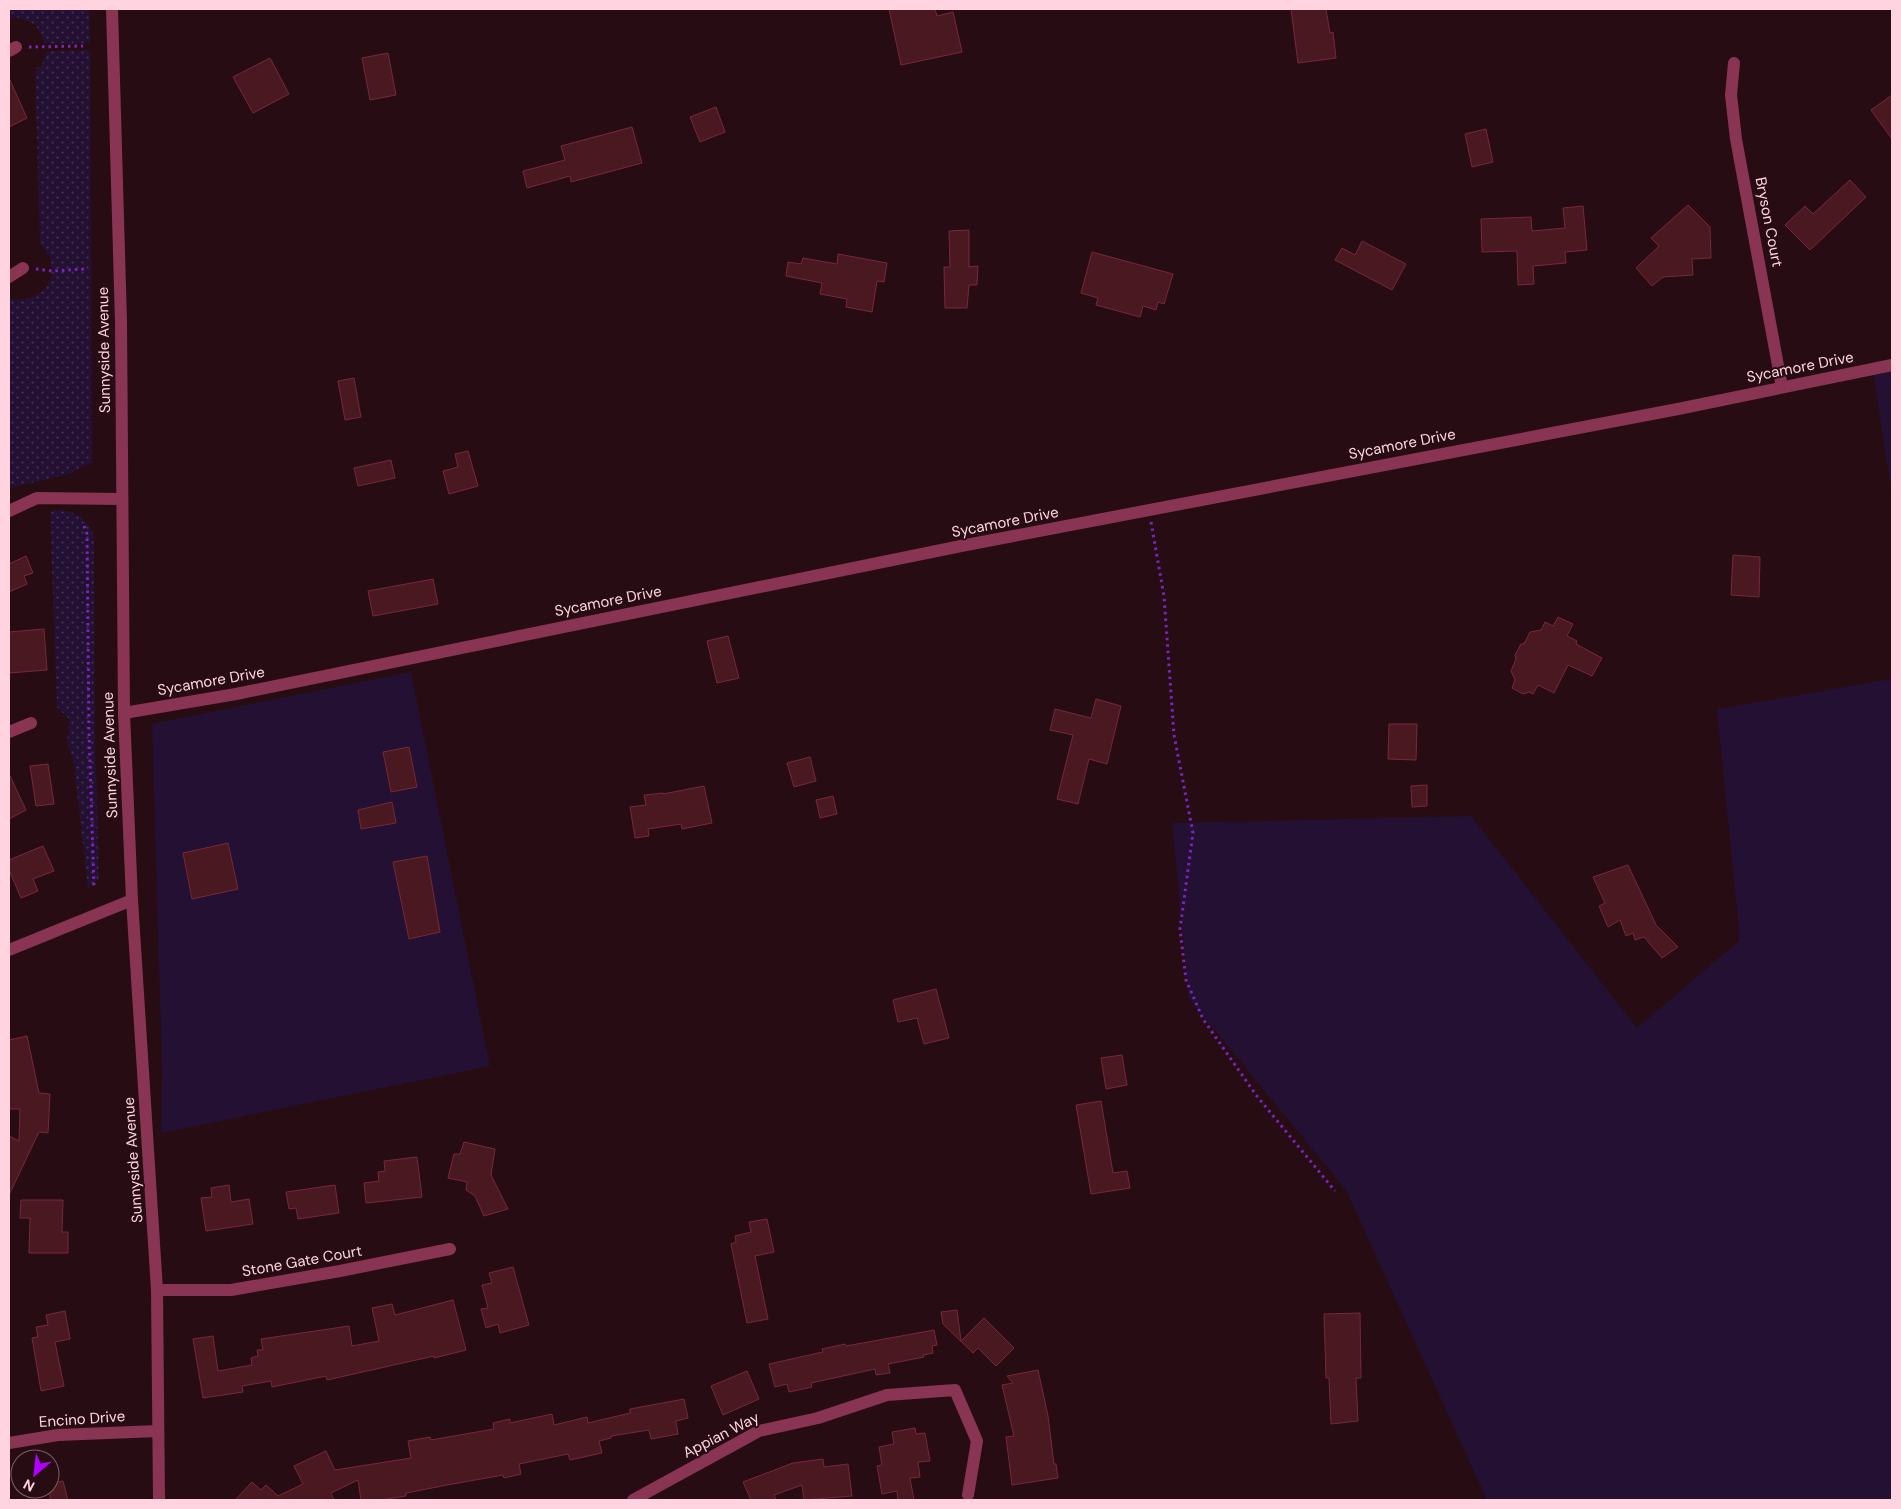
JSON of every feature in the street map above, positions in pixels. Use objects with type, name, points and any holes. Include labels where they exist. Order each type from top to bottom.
[{"type":"street","name":"Sunnyside Avenue","points":[[112,9],[120,322],[124,713],[132,900],[157,1290],[159,1500]]},
{"type":"street","name":"Bryson Court","points":[[1734,63],[1731,95],[1736,139],[1782,387]]},
{"type":"street","points":[[9,277],[23,268]]},
{"type":"street","name":"Sycamore Drive","points":[[124,713],[236,694],[1149,510],[1892,365]]},
{"type":"street","points":[[9,510],[37,498],[122,499]]},
{"type":"street","points":[[9,732],[31,723]]},
{"type":"street","points":[[9,950],[132,900]]},
{"type":"street","name":"Stone Gate Court","points":[[157,1290],[231,1290],[450,1249]]},
{"type":"street","name":"Appian Way","points":[[633,1500],[759,1430],[818,1418],[887,1395],[955,1390],[976,1441],[968,1495]]},
{"type":"street","name":"Encino Drive","points":[[9,1443],[58,1435],[158,1431]]},
{"type":"path","points":[[12,49],[83,46]]},
{"type":"path","points":[[23,268],[52,271],[85,269]]},
{"type":"path","points":[[1149,510],[1164,596],[1174,735],[1192,833],[1180,929],[1186,980],[1203,1019],[1256,1095],[1335,1191]]},
{"type":"path","points":[[84,526],[87,534],[89,732],[94,887]]},
{"type":"shaded area","points":[[9,9],[89,9],[90,43],[45,44],[36,25],[16,17],[9,19]]},
{"type":"shaded area","points":[[90,50],[92,462],[69,474],[9,488],[9,299],[25,299],[40,293],[49,282],[51,274],[50,258],[40,244],[35,70],[42,65],[47,51]]},
{"type":"shaded area","points":[[1892,367],[1892,496],[1873,371]]},
{"type":"shaded area","points":[[59,510],[81,517],[94,536],[95,736],[99,879],[88,888],[73,758],[67,744],[69,719],[57,707],[50,512]]},
{"type":"shaded area","points":[[411,672],[490,1066],[161,1133],[162,1071],[152,724]]},
{"type":"shaded area","points":[[1892,679],[1892,1500],[1487,1500],[1346,1190],[1189,999],[1172,823],[1471,816],[1637,1028],[1740,940],[1717,709]]},
{"type":"building","points":[[889,9],[935,9],[937,16],[953,12],[962,52],[901,65]]},
{"type":"building","points":[[1291,9],[1326,9],[1330,33],[1333,32],[1336,58],[1298,63]]},
{"type":"building","points":[[388,53],[396,95],[370,100],[362,58]]},
{"type":"building","points":[[270,58],[289,94],[253,113],[233,77]]},
{"type":"building","points":[[9,78],[27,118],[9,127]]},
{"type":"building","points":[[1892,95],[1892,139],[1871,110]]},
{"type":"building","points":[[716,107],[725,132],[700,142],[690,117]]},
{"type":"building","points":[[632,127],[642,163],[571,182],[570,176],[527,188],[523,171],[565,160],[561,146]]},
{"type":"building","points":[[1486,129],[1493,162],[1472,167],[1465,134]]},
{"type":"building","points":[[1850,180],[1866,197],[1810,250],[1785,225],[1805,206],[1813,214]]},
{"type":"building","points":[[1688,205],[1710,227],[1711,258],[1692,259],[1693,275],[1663,277],[1652,286],[1636,268],[1659,246],[1651,238]]},
{"type":"building","points":[[1583,206],[1587,250],[1565,252],[1566,263],[1533,266],[1534,284],[1518,285],[1517,251],[1482,252],[1481,219],[1531,217],[1532,231],[1565,228],[1563,208]]},
{"type":"building","points":[[969,230],[969,267],[978,266],[977,285],[969,285],[967,308],[945,308],[944,267],[950,267],[949,231]]},
{"type":"building","points":[[1362,241],[1406,264],[1392,290],[1335,260],[1342,248],[1355,255]]},
{"type":"building","points":[[1092,252],[1173,274],[1164,304],[1158,302],[1156,310],[1143,306],[1140,317],[1096,305],[1098,298],[1081,293]]},
{"type":"building","points":[[838,254],[887,263],[884,282],[877,281],[872,312],[846,307],[847,299],[820,294],[822,283],[786,276],[788,262],[801,264],[803,258],[837,264]]},
{"type":"building","points":[[354,378],[361,417],[345,420],[338,381]]},
{"type":"building","points":[[468,451],[478,486],[449,494],[443,471],[458,467],[455,454]]},
{"type":"building","points":[[391,460],[395,478],[358,486],[354,468]]},
{"type":"building","points":[[1733,555],[1760,557],[1759,597],[1731,595]]},
{"type":"building","points":[[26,556],[33,573],[24,576],[27,584],[9,592],[9,564]]},
{"type":"building","points":[[433,579],[438,604],[373,616],[368,591]]},
{"type":"building","points":[[1558,617],[1573,624],[1567,636],[1577,641],[1576,644],[1602,658],[1592,676],[1568,665],[1554,693],[1538,685],[1533,694],[1529,692],[1523,694],[1512,688],[1515,680],[1511,671],[1516,659],[1515,655],[1521,644],[1524,644],[1530,632],[1541,630],[1545,622],[1553,626]]},
{"type":"building","points":[[44,629],[47,670],[9,673],[9,632]]},
{"type":"building","points":[[728,636],[739,678],[717,683],[707,641]]},
{"type":"building","points":[[1096,699],[1121,706],[1107,764],[1089,759],[1078,804],[1057,799],[1073,735],[1050,730],[1055,709],[1091,718]]},
{"type":"building","points":[[1389,724],[1417,724],[1416,760],[1388,759]]},
{"type":"building","points":[[409,747],[417,787],[391,792],[383,752]]},
{"type":"building","points":[[810,757],[816,781],[794,787],[787,763]]},
{"type":"building","points":[[48,764],[54,804],[36,806],[30,766]]},
{"type":"building","points":[[9,774],[26,810],[9,819]]},
{"type":"building","points":[[1427,785],[1427,806],[1412,807],[1411,786]]},
{"type":"building","points":[[704,786],[712,823],[682,829],[681,824],[648,829],[649,836],[635,838],[630,807],[646,805],[644,795],[663,794]]},
{"type":"building","points":[[833,796],[837,814],[820,818],[816,800]]},
{"type":"building","points":[[392,802],[396,823],[361,829],[358,810]]},
{"type":"building","points":[[228,843],[238,889],[192,899],[183,853]]},
{"type":"building","points":[[43,846],[54,871],[33,879],[38,891],[21,898],[9,870],[9,860]]},
{"type":"building","points":[[427,856],[440,932],[409,939],[393,862]]},
{"type":"building","points":[[1628,865],[1656,925],[1678,947],[1662,958],[1644,937],[1635,940],[1633,933],[1626,936],[1620,920],[1608,927],[1599,906],[1605,903],[1593,877]]},
{"type":"building","points":[[936,989],[949,1038],[924,1044],[917,1018],[898,1022],[893,1000]]},
{"type":"building","points":[[27,1036],[39,1093],[50,1094],[48,1133],[39,1132],[9,1195],[9,1136],[19,1141],[20,1109],[9,1109],[9,1040]]},
{"type":"building","points":[[1122,1055],[1127,1085],[1106,1089],[1101,1058]]},
{"type":"building","points":[[1101,1101],[1113,1173],[1127,1171],[1130,1188],[1091,1194],[1076,1105]]},
{"type":"building","points":[[464,1142],[495,1149],[491,1175],[508,1209],[484,1216],[475,1196],[466,1190],[467,1182],[448,1178],[454,1154],[460,1154]]},
{"type":"building","points":[[417,1157],[422,1197],[366,1203],[364,1183],[379,1181],[378,1172],[385,1171],[384,1161]]},
{"type":"building","points":[[229,1185],[231,1202],[249,1199],[253,1224],[206,1231],[201,1198],[212,1197],[211,1188]]},
{"type":"building","points":[[335,1185],[339,1213],[298,1219],[296,1208],[289,1209],[286,1192]]},
{"type":"building","points":[[21,1200],[63,1200],[62,1232],[68,1232],[68,1253],[29,1253],[30,1218],[20,1218]]},
{"type":"building","points":[[767,1219],[774,1252],[755,1256],[768,1319],[747,1323],[731,1244],[736,1242],[735,1236],[751,1232],[749,1222]]},
{"type":"building","points":[[513,1267],[529,1325],[500,1333],[498,1324],[486,1328],[481,1309],[488,1308],[482,1285],[492,1283],[489,1273]]},
{"type":"building","points":[[453,1300],[466,1350],[327,1380],[326,1376],[272,1387],[271,1381],[242,1386],[243,1392],[203,1398],[193,1339],[213,1336],[218,1371],[252,1365],[251,1358],[258,1356],[257,1350],[263,1350],[261,1339],[349,1326],[352,1346],[379,1341],[372,1308],[392,1304],[395,1315]]},
{"type":"building","points":[[957,1310],[961,1341],[984,1318],[1014,1348],[996,1366],[978,1348],[973,1353],[943,1324],[941,1312]]},
{"type":"building","points":[[65,1311],[70,1339],[55,1342],[64,1386],[41,1391],[32,1338],[38,1337],[36,1327],[48,1325],[46,1315]]},
{"type":"building","points":[[1360,1313],[1361,1378],[1356,1378],[1358,1421],[1331,1424],[1329,1378],[1326,1378],[1324,1314]]},
{"type":"building","points":[[934,1330],[937,1345],[932,1346],[933,1353],[923,1355],[924,1357],[888,1364],[890,1373],[876,1375],[875,1369],[811,1383],[812,1387],[789,1392],[787,1384],[775,1387],[769,1364],[823,1352],[822,1349],[845,1344],[846,1346]]},
{"type":"building","points":[[1038,1370],[1058,1478],[1012,1485],[1006,1437],[1014,1436],[1002,1385],[1013,1383],[1007,1376]]},
{"type":"building","points":[[747,1371],[759,1399],[723,1415],[711,1386]]},
{"type":"building","points":[[684,1399],[688,1418],[676,1421],[678,1434],[651,1439],[649,1430],[611,1436],[611,1438],[599,1441],[602,1453],[570,1460],[568,1454],[519,1464],[521,1474],[504,1478],[503,1475],[447,1485],[406,1493],[406,1496],[381,1500],[361,1500],[358,1480],[331,1493],[334,1500],[235,1500],[252,1482],[261,1490],[266,1485],[278,1496],[303,1484],[294,1466],[326,1451],[335,1470],[411,1458],[408,1441],[430,1437],[431,1440],[494,1429],[493,1423],[510,1419],[510,1423],[552,1414],[554,1425],[587,1417],[588,1423],[630,1413],[630,1409]]},
{"type":"building","points":[[915,1428],[916,1434],[925,1433],[930,1461],[918,1462],[920,1477],[910,1478],[914,1500],[898,1500],[897,1491],[882,1494],[877,1466],[882,1465],[879,1447],[894,1444],[892,1432]]},
{"type":"building","points":[[823,1459],[824,1467],[848,1464],[852,1496],[804,1500],[802,1485],[774,1495],[776,1500],[751,1500],[743,1482],[793,1463]]},
{"type":"building","points":[[63,1481],[68,1500],[50,1500],[60,1499],[60,1482]]}]
